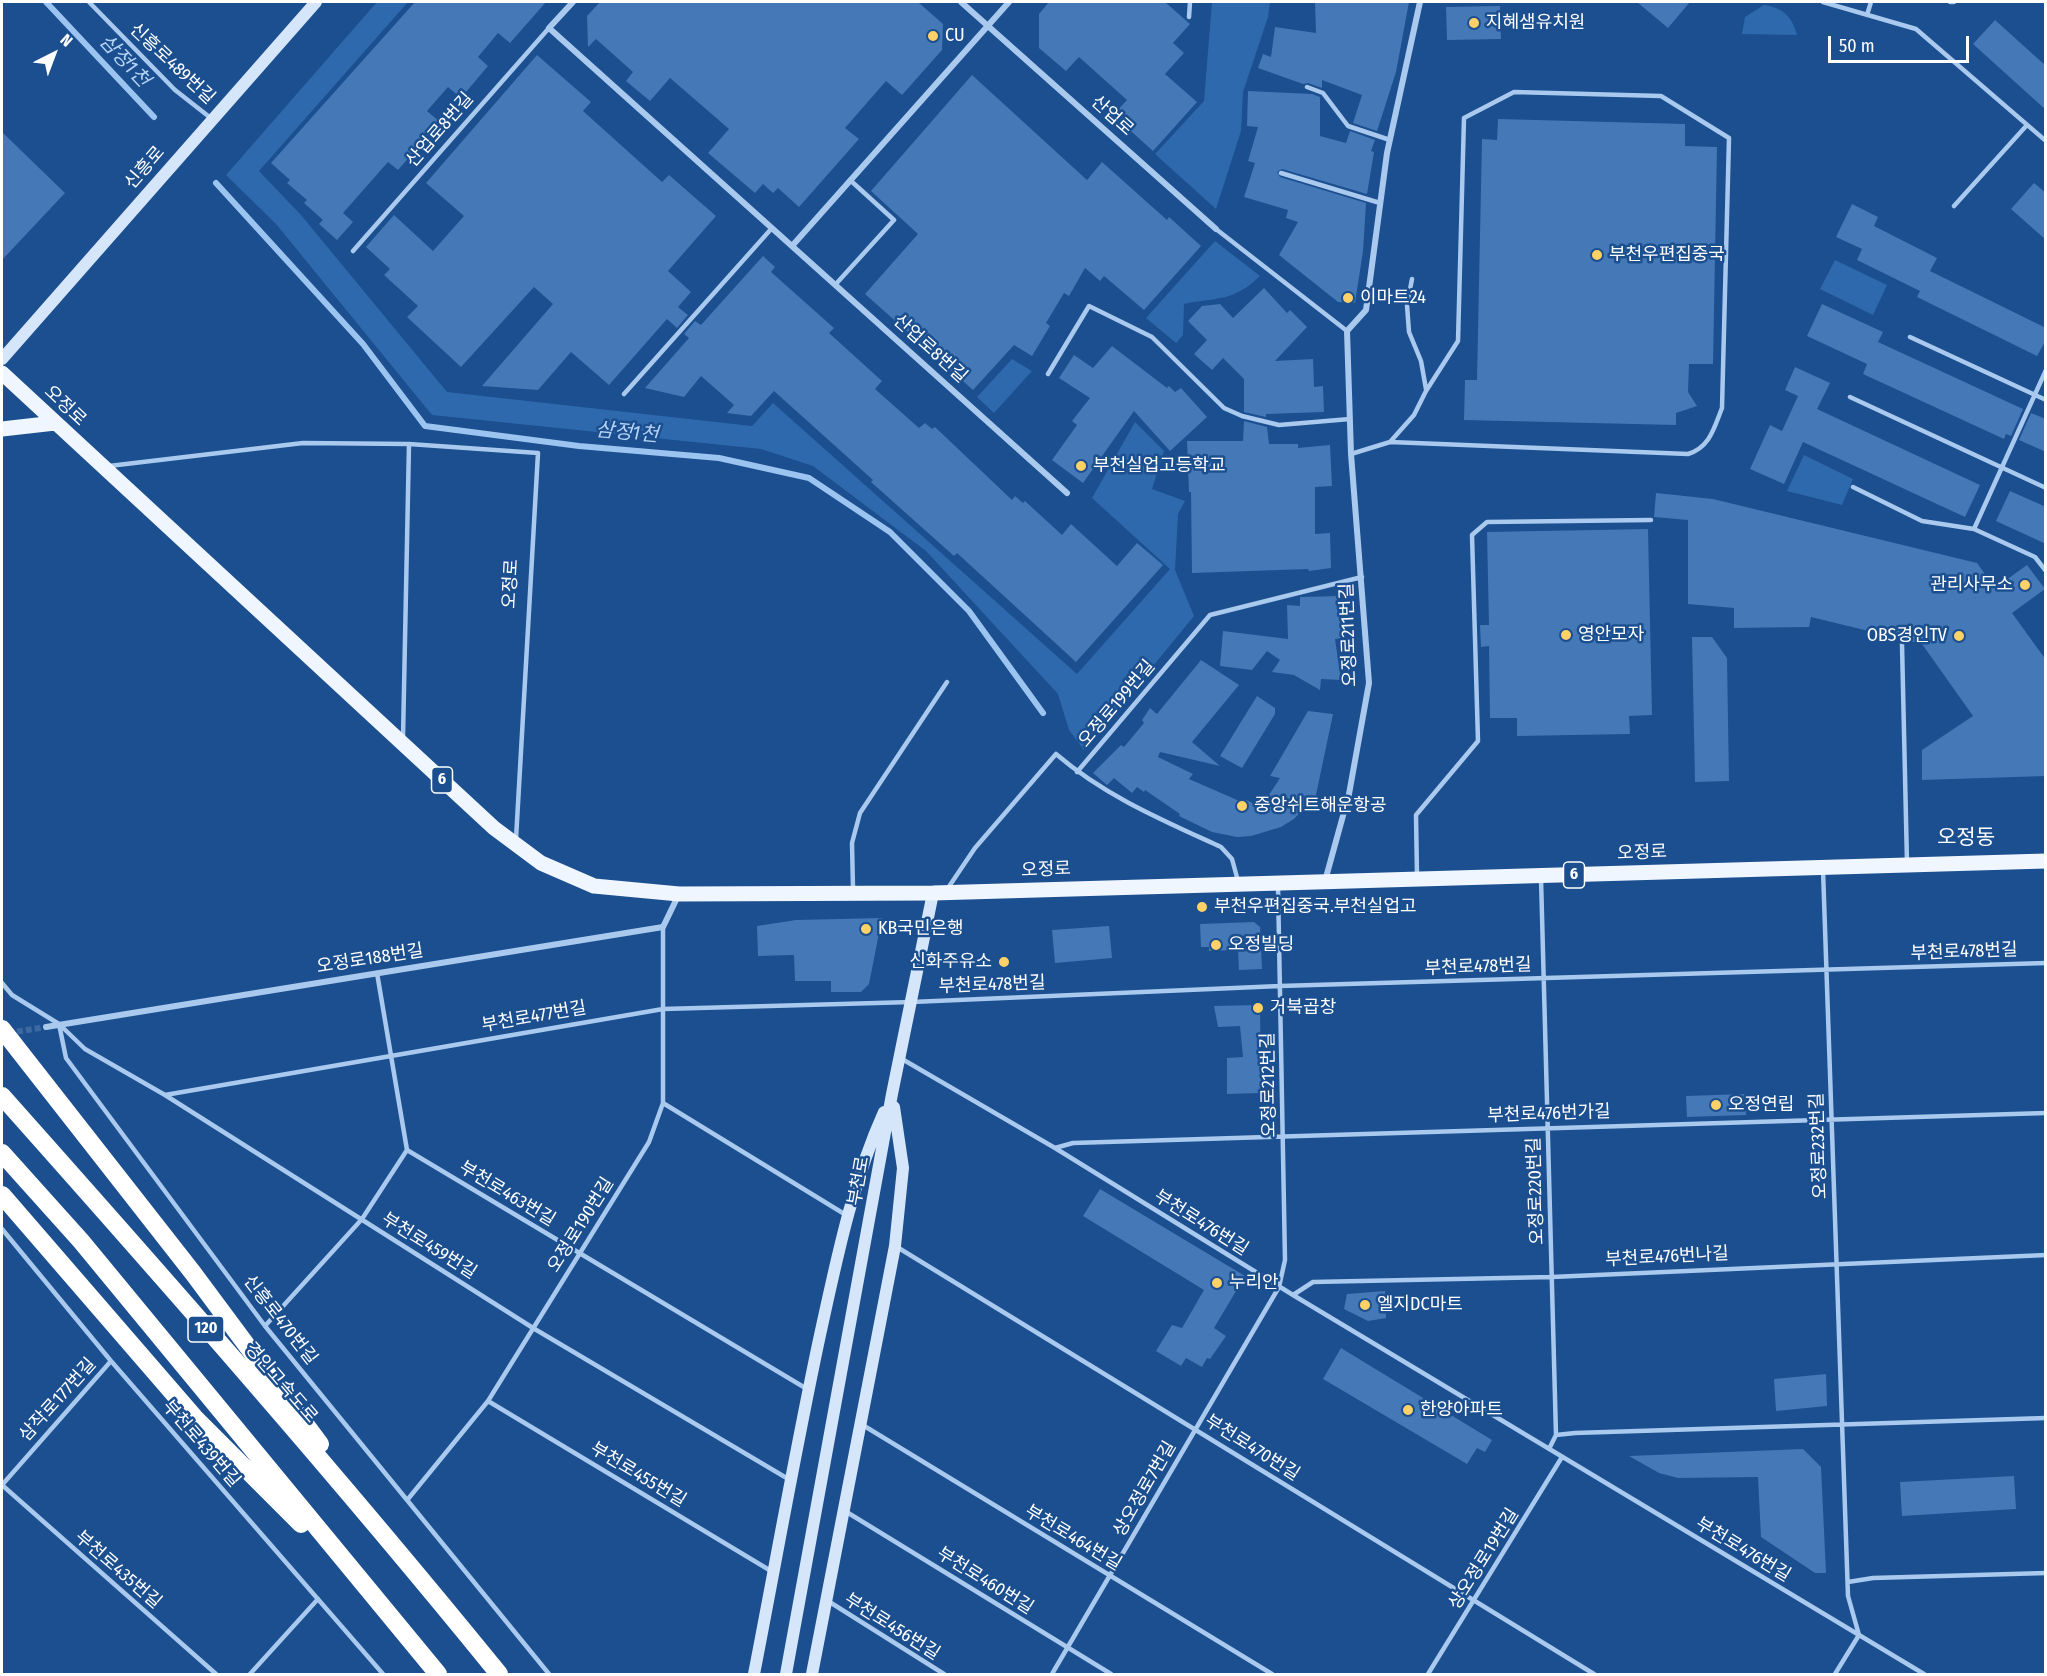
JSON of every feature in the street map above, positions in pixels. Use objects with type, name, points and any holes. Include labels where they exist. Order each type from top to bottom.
[{"type":"highway","points":[[2,1029],[193,1273],[409,1563]]},
{"type":"highway","name":"경인고속도로","points":[[2,1096],[127,1236],[409,1563],[499,1674]]},
{"type":"highway","name":"120","points":[[2,1153],[81,1241],[438,1674]]},
{"type":"highway","points":[[2,1195],[194,1417],[378,1599]]},
{"type":"main road","name":"오정로","points":[[2,373],[494,828],[541,862],[594,886],[679,894],[939,893],[2046,861]]},
{"type":"main road","points":[[2,429],[55,423]]},
{"type":"street","name":"신흥로","points":[[2,359],[316,2]]},
{"type":"street","name":"산업로8번길","points":[[573,2],[549,28],[1067,493]]},
{"type":"street","name":"산업로","points":[[962,2],[1216,229]]},
{"type":"street","points":[[792,246],[1009,2]]},
{"type":"street","points":[[1347,331],[1366,310],[1390,140],[1420,2]]},
{"type":"street","name":"오정로211번길","points":[[1325,882],[1348,794],[1369,683],[1351,454],[1347,331]]},
{"type":"street","name":"부천로","points":[[786,1674],[899,1058],[939,893]]},
{"type":"street","points":[[663,927],[679,894]]},
{"type":"street","name":"오정로188번길","points":[[46,1027],[663,927]]},
{"type":"street","points":[[754,1674],[808,1389],[846,1215],[868,1148],[892,1094]]},
{"type":"street","points":[[812,1674],[828,1601],[895,1245],[903,1168],[892,1094]]},
{"type":"lane","name":"신흥로489번길","points":[[89,2],[175,90],[212,119]]},
{"type":"lane","points":[[1189,16],[1190,2]]},
{"type":"lane","points":[[1822,2],[1916,28],[2046,141]]},
{"type":"lane","points":[[1867,15],[1870,2]]},
{"type":"lane","name":"산업로8번길","points":[[352,252],[549,28]]},
{"type":"lane","points":[[1307,87],[1323,93],[1348,126],[1390,140]]},
{"type":"lane","points":[[1351,454],[1390,442],[1688,454],[1704,446],[1711,438],[1722,408],[1729,138],[1661,96],[1514,92],[1464,118],[1458,341],[1426,391],[1414,415],[1390,442]]},
{"type":"lane","points":[[1954,206],[2027,125]]},
{"type":"lane","points":[[1281,173],[1380,203]]},
{"type":"lane","points":[[835,285],[894,220],[850,180]]},
{"type":"lane","points":[[624,394],[772,228]]},
{"type":"lane","points":[[1216,229],[1347,331]]},
{"type":"lane","points":[[1412,279],[1407,305],[1409,332],[1422,361],[1426,391]]},
{"type":"lane","points":[[1048,374],[1089,306],[1152,337],[1224,408],[1242,416],[1279,425],[1350,419]]},
{"type":"lane","points":[[1910,337],[2046,400]]},
{"type":"lane","points":[[1974,529],[2046,370]]},
{"type":"lane","points":[[1850,397],[2046,488]]},
{"type":"lane","name":"오정로","points":[[103,467],[303,443],[409,444],[538,453],[516,844]]},
{"type":"lane","points":[[403,744],[409,444]]},
{"type":"lane","points":[[1852,487],[1922,521],[1974,529],[2035,557],[2046,571]]},
{"type":"lane","points":[[1417,879],[1416,815],[1478,741],[1472,535],[1487,522],[1651,520]]},
{"type":"lane","name":"오정로199번길","points":[[939,893],[1056,754],[1077,772],[1210,615],[1362,577]]},
{"type":"lane","points":[[1902,644],[1907,865]]},
{"type":"lane","points":[[854,893],[852,843],[861,813],[947,682]]},
{"type":"lane","points":[[1077,772],[1121,801],[1221,847],[1232,859],[1239,884]]},
{"type":"lane","name":"오정로232번길","points":[[1823,868],[1848,1596],[1859,1635]]},
{"type":"lane","name":"오정로220번길","points":[[1541,876],[1556,1435]]},
{"type":"lane","name":"오정로212번길","points":[[1278,883],[1285,1260],[1279,1287]]},
{"type":"lane","name":"오정로190번길","points":[[408,1499],[488,1401],[649,1142],[663,1103],[663,927]]},
{"type":"lane","name":"부천로478번길","points":[[912,1002],[1280,986],[2046,963]]},
{"type":"lane","points":[[266,1326],[362,1219],[407,1150],[377,973]]},
{"type":"lane","points":[[2,983],[28,1008],[59,1024]]},
{"type":"lane","name":"부천로477번길","points":[[165,1095],[663,1009],[912,1002]]},
{"type":"lane","name":"부천로459번길","points":[[59,1024],[85,1049],[165,1095],[533,1328],[791,1480]]},
{"type":"lane","name":"신흥로470번길","points":[[59,1024],[66,1058],[266,1326],[549,1674]]},
{"type":"lane","name":"부천로476번길","points":[[899,1058],[1055,1148],[1279,1287],[1924,1674]]},
{"type":"lane","name":"부천로","points":[[663,1103],[846,1215]]},
{"type":"lane","name":"부천로476번가길","points":[[1055,1148],[1073,1143],[2046,1113]]},
{"type":"lane","name":"부천로463번길","points":[[407,1150],[808,1389]]},
{"type":"lane","name":"부천로439번길","points":[[2,1229],[111,1361],[384,1674]]},
{"type":"lane","name":"부천로470번길","points":[[895,1245],[1594,1674]]},
{"type":"lane","name":"부천로476번나길","points":[[1293,1295],[1313,1282],[1552,1277],[1837,1262],[2046,1255]]},
{"type":"lane","name":"상오정로7번길","points":[[1052,1674],[1279,1287]]},
{"type":"lane","name":"삼작로177번길","points":[[2,1485],[111,1361]]},
{"type":"lane","name":"부천로455번길","points":[[488,1401],[773,1573]]},
{"type":"lane","points":[[1549,1449],[1556,1435],[2046,1418]]},
{"type":"lane","name":"부천로464번길","points":[[861,1424],[1272,1674]]},
{"type":"lane","name":"상오정로19번길","points":[[1428,1674],[1562,1457]]},
{"type":"lane","name":"부천로435번길","points":[[2,1485],[216,1674]]},
{"type":"lane","name":"부천로460번길","points":[[845,1511],[1111,1674]]},
{"type":"lane","points":[[1848,1582],[1873,1578],[2046,1573]]},
{"type":"lane","points":[[250,1674],[318,1599]]},
{"type":"lane","name":"부천로456번길","points":[[828,1601],[944,1674]]},
{"type":"lane","points":[[1834,1674],[1859,1635]]},
{"type":"shaded area","points":[[377,2],[408,2],[259,171],[301,215],[447,392],[752,426],[773,403],[1077,674],[1170,569],[1092,498],[1135,422],[1164,451],[1152,489],[1185,501],[1178,514],[1175,570],[1194,616],[1084,750],[1069,730],[1058,694],[926,551],[813,466],[761,449],[432,415],[276,224],[226,175]]},
{"type":"shaded area","points":[[1212,2],[1270,2],[1268,17],[1243,92],[1241,131],[1216,209],[1155,154],[1204,101]]},
{"type":"shaded area","points":[[1764,5],[1786,14],[1797,35],[1742,34],[1745,17]]},
{"type":"shaded area","points":[[1215,241],[1260,276],[1242,290],[1225,297],[1184,304],[1183,335],[1176,343],[1146,318]]},
{"type":"shaded area","points":[[1835,260],[1887,285],[1873,315],[1820,289]]},
{"type":"shaded area","points":[[1012,359],[1032,371],[994,413],[977,397]]},
{"type":"shaded area","points":[[1804,455],[1853,479],[1842,505],[1787,491]]},
{"type":"building","points":[[415,2],[546,2],[510,43],[498,33],[478,57],[488,66],[461,98],[448,87],[427,111],[440,122],[398,170],[388,162],[343,213],[353,222],[337,240],[319,224],[323,220],[304,203],[307,200],[287,183],[290,180],[271,163]]},
{"type":"building","points":[[600,2],[918,2],[943,24],[942,50],[902,95],[886,81],[845,128],[859,139],[799,207],[778,188],[773,193],[763,184],[755,193],[708,153],[729,129],[670,78],[650,101],[626,81],[633,72],[596,39],[588,47],[587,16]]},
{"type":"building","points":[[1049,2],[1165,2],[1190,24],[1173,43],[1184,53],[1165,74],[1197,102],[1153,151],[1113,115],[1127,100],[1079,57],[1066,71],[1039,48],[1039,14]]},
{"type":"building","points":[[1315,2],[1409,2],[1396,72],[1377,131],[1353,123],[1362,95],[1322,80],[1322,88],[1308,83],[1303,84],[1258,68],[1263,54],[1271,57],[1275,27],[1316,33]]},
{"type":"building","points":[[1637,2],[1690,2],[1668,28]]},
{"type":"building","name":"지혜샘유치원","points":[[1500,6],[1501,39],[1447,40],[1446,7]]},
{"type":"building","points":[[1995,20],[2046,66],[2046,110],[1973,44]]},
{"type":"building","points":[[537,55],[591,102],[583,111],[662,182],[669,175],[716,216],[668,271],[691,292],[678,307],[688,315],[677,328],[667,319],[609,385],[571,352],[538,390],[482,386],[553,304],[534,287],[461,367],[407,317],[418,306],[384,275],[390,269],[366,247],[394,215],[433,251],[464,216],[426,183]]},
{"type":"building","points":[[972,75],[1087,180],[1102,162],[1167,220],[1169,217],[1201,246],[1144,310],[1104,276],[1100,281],[1085,268],[1069,296],[1064,293],[1046,323],[1050,326],[1032,356],[1014,345],[973,390],[865,294],[918,234],[871,191]]},
{"type":"building","points":[[1248,91],[1312,94],[1320,97],[1320,136],[1346,143],[1350,131],[1375,140],[1371,151],[1374,152],[1367,194],[1282,169],[1277,172],[1280,177],[1366,203],[1363,251],[1355,303],[1338,302],[1279,255],[1298,222],[1286,218],[1288,210],[1244,197],[1255,163],[1248,161],[1258,127],[1247,126]]},
{"type":"building","name":"부천우편집중국","points":[[1498,119],[1685,124],[1685,146],[1717,147],[1713,364],[1689,364],[1688,392],[1697,406],[1676,413],[1676,425],[1464,420],[1465,380],[1477,380],[1482,139],[1497,140]]},
{"type":"building","points":[[2,132],[65,193],[2,260]]},
{"type":"building","points":[[2034,183],[2046,193],[2046,240],[2011,209]]},
{"type":"building","points":[[1852,204],[1878,217],[1874,226],[1937,258],[1930,271],[2046,328],[2046,340],[2037,356],[1917,297],[1920,291],[1857,260],[1862,249],[1836,237]]},
{"type":"building","points":[[763,256],[775,267],[771,272],[834,328],[829,333],[882,381],[875,389],[919,428],[925,423],[932,429],[935,427],[1012,500],[1015,496],[1023,503],[1025,501],[1062,535],[1071,524],[1117,566],[1137,543],[1163,565],[1076,662],[957,553],[954,556],[871,482],[873,480],[774,391],[751,416],[727,413],[734,405],[701,376],[684,397],[645,388],[689,338],[684,334],[695,321],[701,325]]},
{"type":"building","points":[[1264,288],[1287,313],[1290,310],[1307,327],[1275,361],[1313,359],[1314,387],[1323,386],[1324,412],[1266,414],[1266,417],[1244,412],[1244,379],[1223,358],[1212,370],[1194,354],[1207,340],[1188,321],[1202,306],[1220,304],[1233,318]]},
{"type":"building","points":[[1822,304],[1883,332],[1878,342],[2023,409],[2011,436],[2006,434],[2004,439],[1863,374],[1867,364],[1807,336]]},
{"type":"building","points":[[1112,346],[1167,388],[1169,386],[1175,392],[1181,388],[1207,417],[1170,451],[1134,411],[1083,483],[1052,460],[1077,425],[1072,421],[1090,398],[1059,378],[1074,355],[1093,368]]},
{"type":"building","points":[[1795,367],[1830,383],[1817,409],[1980,485],[1965,517],[1803,442],[1784,484],[1750,469],[1770,425],[1782,431],[1798,396],[1785,390]]},
{"type":"building","points":[[2031,413],[2046,419],[2046,452],[2019,440]]},
{"type":"building","points":[[1244,421],[1267,427],[1269,444],[1298,444],[1298,448],[1330,445],[1332,486],[1315,487],[1315,534],[1330,533],[1331,568],[1309,571],[1308,569],[1192,573],[1191,492],[1189,492],[1187,441],[1243,441]]},
{"type":"building","points":[[2010,491],[2046,507],[2046,544],[1996,521]]},
{"type":"building","name":"OBS경인TV","points":[[1656,493],[1713,499],[1977,563],[1995,588],[2027,565],[2045,589],[2012,613],[2046,660],[2046,776],[1922,780],[1922,750],[1973,716],[1922,644],[1811,617],[1809,627],[1734,628],[1734,608],[1688,604],[1688,520],[1654,517]]},
{"type":"building","name":"영안모자","points":[[1648,529],[1652,715],[1629,716],[1630,734],[1517,736],[1517,718],[1490,718],[1489,646],[1481,647],[1480,625],[1489,625],[1487,532]]},
{"type":"building","points":[[1340,596],[1344,638],[1335,639],[1341,680],[1321,679],[1320,690],[1294,675],[1272,672],[1280,660],[1267,651],[1252,670],[1220,666],[1223,631],[1288,639],[1287,605],[1300,606],[1300,597]]},
{"type":"building","points":[[1692,637],[1712,637],[1727,658],[1729,781],[1695,782]]},
{"type":"building","points":[[1201,660],[1239,685],[1192,742],[1220,766],[1160,752],[1158,757],[1193,774],[1189,779],[1244,803],[1246,800],[1261,807],[1280,778],[1270,776],[1308,711],[1333,714],[1316,795],[1294,819],[1281,827],[1251,836],[1237,837],[1212,832],[1179,816],[1180,814],[1145,790],[1144,792],[1137,787],[1132,793],[1114,778],[1107,785],[1093,773],[1121,745],[1124,747],[1144,723],[1142,720],[1150,708],[1157,714]]},
{"type":"building","points":[[1257,696],[1275,708],[1275,714],[1242,768],[1220,756]]},
{"type":"building","points":[[882,918],[869,984],[861,992],[831,992],[831,981],[795,981],[794,955],[758,956],[757,926],[796,920]]},
{"type":"building","name":"오정빌딩","points":[[1254,922],[1260,927],[1262,969],[1239,970],[1238,950],[1209,951],[1209,947],[1201,947],[1200,924]]},
{"type":"building","points":[[1109,926],[1112,958],[1055,963],[1052,930]]},
{"type":"building","points":[[1260,1005],[1261,1093],[1227,1094],[1227,1058],[1243,1057],[1240,1026],[1218,1027],[1214,1006]]},
{"type":"building","name":"오정연립","points":[[1745,1094],[1746,1115],[1687,1117],[1686,1096]]},
{"type":"building","name":"누리안","points":[[1100,1189],[1245,1276],[1214,1328],[1226,1336],[1202,1367],[1186,1358],[1181,1366],[1156,1351],[1172,1325],[1182,1328],[1204,1290],[1083,1216]]},
{"type":"building","points":[[1385,1291],[1386,1318],[1368,1321],[1344,1309],[1347,1294]]},
{"type":"building","name":"한양아파트","points":[[1341,1348],[1492,1440],[1485,1452],[1477,1448],[1467,1464],[1323,1379]]},
{"type":"building","points":[[1826,1374],[1827,1406],[1776,1411],[1774,1379]]},
{"type":"building","points":[[1803,1449],[1821,1467],[1826,1573],[1815,1573],[1761,1537],[1758,1477],[1678,1478],[1659,1473],[1629,1456]]},
{"type":"building","points":[[2014,1476],[2016,1509],[1902,1516],[1900,1482]]},
{"type":"waterway","name":"삼정1천","points":[[46,2],[154,117]]},
{"type":"waterway","name":"삼정1천","points":[[216,183],[363,344],[425,426],[579,446],[719,458],[809,478],[890,532],[969,611],[1043,713]]},
{"type":"tunnel","points":[[8,1033],[46,1027]]},
{"type":"place","name":"지혜샘유치원","points":[[1474,23]]},
{"type":"place","name":"CU","points":[[933,36]]},
{"type":"place","name":"부천우편집중국","points":[[1597,255]]},
{"type":"place","name":"이마트24","points":[[1348,298]]},
{"type":"place","name":"부천실업고등학교","points":[[1081,466]]},
{"type":"place","name":"관리사무소","points":[[2025,585]]},
{"type":"place","name":"영안모자","points":[[1566,635]]},
{"type":"place","name":"OBS경인TV","points":[[1959,636]]},
{"type":"place","name":"중앙쉬트해운항공","points":[[1242,806]]},
{"type":"place","name":"부천우편집중국.부천실업고","points":[[1202,907]]},
{"type":"place","name":"KB국민은행","points":[[866,929]]},
{"type":"place","name":"오정빌딩","points":[[1216,945]]},
{"type":"place","name":"신화주유소","points":[[1004,962]]},
{"type":"place","name":"거북곱창","points":[[1258,1008]]},
{"type":"place","name":"오정연립","points":[[1716,1105]]},
{"type":"place","name":"누리안","points":[[1217,1283]]},
{"type":"place","name":"엘지DC마트","points":[[1365,1305]]},
{"type":"place","name":"한양아파트","points":[[1408,1410]]},
{"type":"district","name":"오정동","points":[[1966,838]]}]
